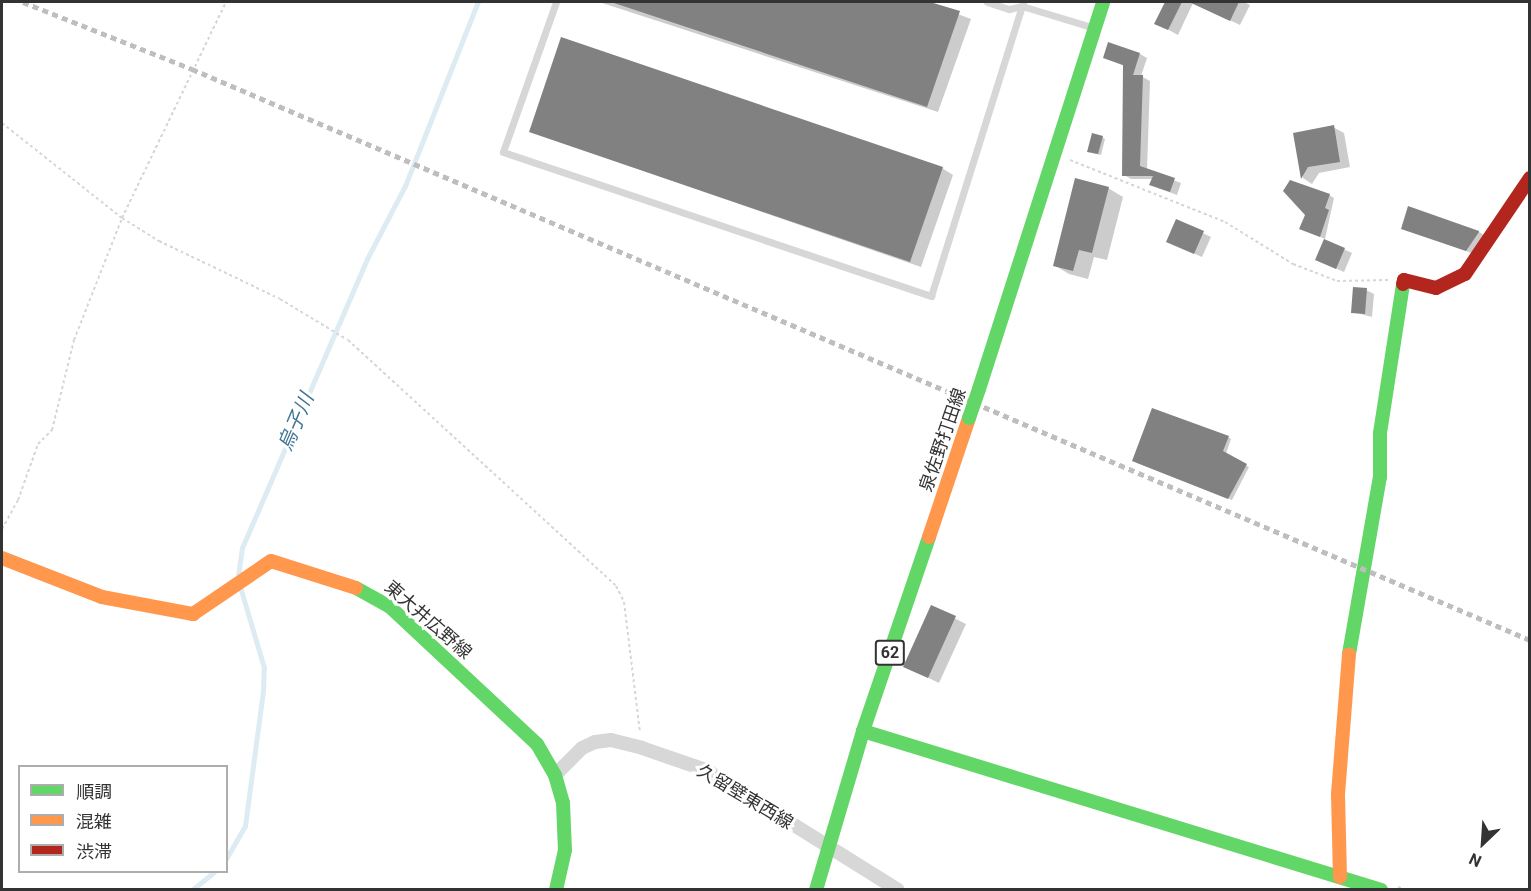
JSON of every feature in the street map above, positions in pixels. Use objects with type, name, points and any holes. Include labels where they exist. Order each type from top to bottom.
[{"type":"street","name":"泉佐野打田線","points":[[816,890],[863,731],[979,389],[1103,2]]},
{"type":"street","points":[[1340,877],[1338,794],[1347,664],[1380,477],[1380,433],[1404,280],[1436,288],[1451,284],[1466,274],[1530,178]]},
{"type":"street","name":"東大井広野線","points":[[2,558],[102,597],[193,614],[228,588],[271,561],[370,592],[389,606],[537,744],[555,775],[562,803],[565,850],[556,890]]},
{"type":"street","points":[[863,731],[1380,890]]},
{"type":"street","name":"久留壁東西線","points":[[555,775],[582,748],[595,742],[611,740],[642,748],[706,770],[898,890]]},
{"type":"lane","points":[[556,2],[503,152],[931,296],[1022,4]]},
{"type":"lane","points":[[987,2],[1009,9],[1022,4],[1095,28]]},
{"type":"path","points":[[2,529],[18,500],[38,444],[52,430],[74,340],[122,218],[226,2]]},
{"type":"path","points":[[2,123],[122,218],[159,241],[325,325],[348,340],[616,586],[624,602],[642,748]]},
{"type":"path","points":[[1056,154],[1225,222],[1293,264],[1337,280],[1404,280]]},
{"type":"building","points":[[611,2],[930,2],[960,11],[927,107]]},
{"type":"building","points":[[1165,2],[1182,2],[1168,30],[1154,24]]},
{"type":"building","points":[[1189,2],[1239,2],[1230,21]]},
{"type":"building","points":[[561,37],[943,167],[910,262],[529,132]]},
{"type":"building","points":[[1108,42],[1140,53],[1133,75],[1143,75],[1140,166],[1175,178],[1170,192],[1149,185],[1153,176],[1122,176],[1123,65],[1103,58]]},
{"type":"building","points":[[1334,125],[1340,162],[1308,167],[1301,179],[1293,133]]},
{"type":"building","points":[[1092,133],[1103,136],[1098,154],[1087,152]]},
{"type":"building","points":[[1075,178],[1109,187],[1092,253],[1079,250],[1073,271],[1053,266]]},
{"type":"building","points":[[1290,180],[1330,194],[1325,208],[1329,210],[1320,237],[1299,229],[1305,215],[1283,191]]},
{"type":"building","points":[[1408,206],[1479,232],[1466,251],[1401,229]]},
{"type":"building","points":[[1176,219],[1204,231],[1194,254],[1166,242]]},
{"type":"building","points":[[1324,239],[1345,248],[1336,269],[1315,260]]},
{"type":"building","points":[[1353,287],[1367,288],[1365,314],[1351,313]]},
{"type":"building","points":[[1152,408],[1229,436],[1223,451],[1247,464],[1228,499],[1132,461]]},
{"type":"building","points":[[931,605],[956,616],[928,678],[903,667]]},
{"type":"waterway","name":"烏子川","points":[[238,576],[242,548],[367,259],[405,186],[478,2]]},
{"type":"waterway","name":"烏子川","points":[[228,856],[245,826],[263,691],[264,668],[240,587]]},
{"type":"waterway","name":"烏子川","points":[[192,890],[213,873]]},
{"type":"railway","points":[[23,2],[192,69],[1530,640]]},
{"type":"traffic: fast","points":[[979,389],[1103,2]]},
{"type":"traffic: fast","points":[[1349,654],[1380,477],[1380,433],[1403,284]]},
{"type":"traffic: fast","points":[[969,418],[979,389]]},
{"type":"traffic: fast","points":[[816,890],[863,731],[929,537]]},
{"type":"traffic: fast","points":[[356,588],[389,606],[537,744],[555,775],[563,803],[565,850],[556,890]]},
{"type":"traffic: fast","points":[[863,731],[1381,890]]},
{"type":"traffic: slow","points":[[929,537],[969,418]]},
{"type":"traffic: slow","points":[[2,558],[102,597],[193,614],[271,561],[356,588]]},
{"type":"traffic: slow","points":[[1340,877],[1338,794],[1349,654]]},
{"type":"traffic: jam","points":[[1403,284],[1404,280],[1436,288],[1465,274],[1530,178]]}]
